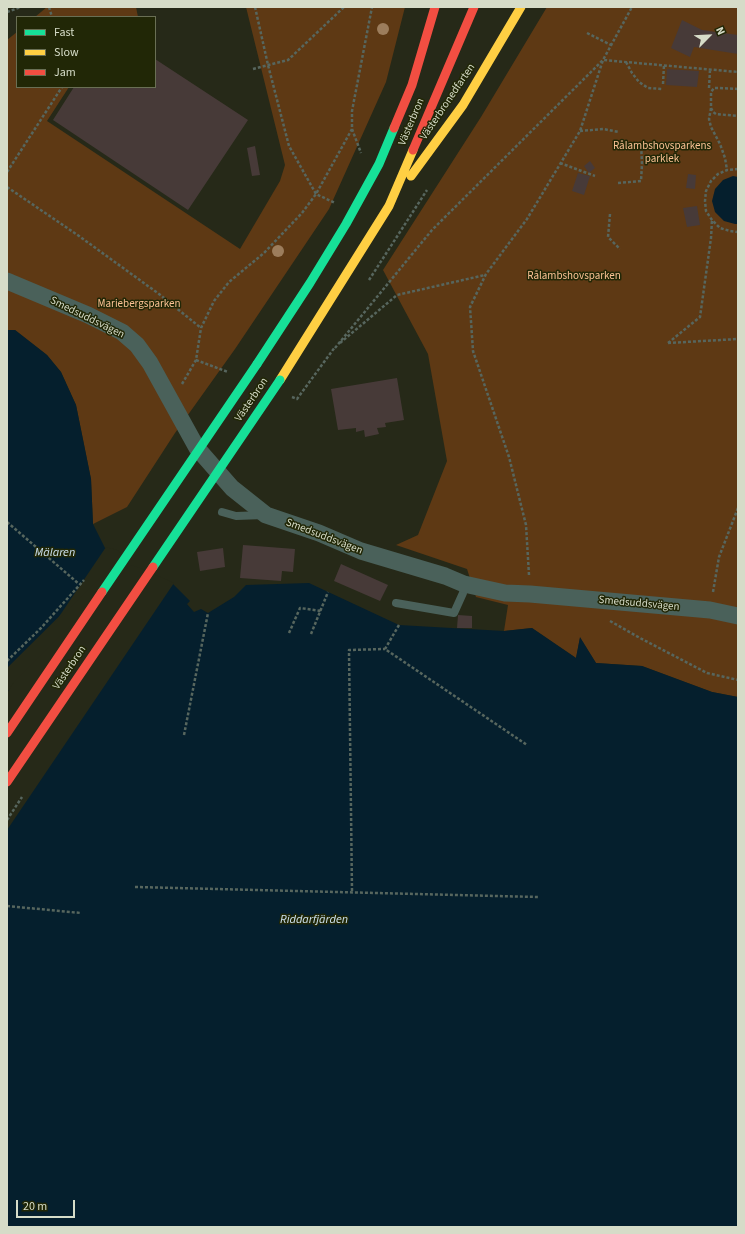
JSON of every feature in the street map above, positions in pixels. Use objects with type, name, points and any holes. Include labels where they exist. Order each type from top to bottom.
[{"type":"main road","name":"Västerbron","points":[[7,733],[257,364],[346,224],[379,164],[412,85],[435,7]]},
{"type":"main road","name":"Västerbron","points":[[7,782],[280,380],[389,206],[474,7]]},
{"type":"main road","name":"Västerbronedfarten","points":[[389,206],[463,105],[521,7]]},
{"type":"street","name":"Smedsuddsvägen","points":[[7,281],[122,332],[137,345],[150,363],[197,448],[232,488],[266,516],[319,533],[360,551],[445,576],[464,584],[505,593],[710,610],[738,616]]},
{"type":"lane","points":[[222,512],[236,516],[266,516]]},
{"type":"lane","points":[[396,603],[454,613],[463,593],[464,584]]},
{"type":"path","points":[[7,12],[21,7]]},
{"type":"path","points":[[256,7],[268,65],[289,146],[316,194],[339,205]]},
{"type":"path","points":[[253,69],[288,60],[344,7]]},
{"type":"path","points":[[361,153],[352,129],[352,111],[372,7]]},
{"type":"path","points":[[530,594],[526,526],[509,457],[473,351],[470,307],[486,274],[527,219],[580,131],[603,60],[632,7]]},
{"type":"path","points":[[587,33],[611,45]]},
{"type":"path","points":[[290,396],[297,399],[335,348],[432,230],[603,60],[738,72]]},
{"type":"path","points":[[626,62],[639,82],[648,88],[662,89]]},
{"type":"path","points":[[663,84],[664,66]]},
{"type":"path","points":[[708,88],[710,70]]},
{"type":"path","points":[[7,172],[61,88]]},
{"type":"path","points":[[727,170],[725,158],[709,119],[711,92],[714,88],[738,90]]},
{"type":"path","points":[[711,108],[716,114],[738,116]]},
{"type":"path","points":[[172,402],[196,360],[201,328],[214,301],[229,282],[264,253],[302,214],[316,194],[352,129]]},
{"type":"path","points":[[580,131],[603,129],[619,132]]},
{"type":"path","points":[[618,183],[641,181],[641,143]]},
{"type":"path","points":[[560,163],[595,176]]},
{"type":"path","points":[[738,169],[727,170],[718,174],[706,191],[704,201],[706,211],[720,228],[738,232]]},
{"type":"path","points":[[7,187],[92,245],[159,294],[201,328]]},
{"type":"path","points":[[610,214],[608,237],[620,250]]},
{"type":"path","points":[[712,220],[711,238],[700,317],[668,343],[738,340]]},
{"type":"path","points":[[335,348],[397,295],[486,274]]},
{"type":"path","points":[[196,360],[232,374]]},
{"type":"path","points":[[710,610],[719,557],[738,508]]},
{"type":"path","points":[[7,522],[79,584]]},
{"type":"path","points":[[7,661],[41,628],[84,580]]},
{"type":"path","points":[[311,634],[328,592]]},
{"type":"path","points":[[289,633],[300,608],[321,611]]},
{"type":"path","points":[[184,735],[208,613]]},
{"type":"path","points":[[604,618],[707,673],[738,680]]},
{"type":"path","points":[[385,649],[399,625]]},
{"type":"path","points":[[352,891],[349,650],[385,649],[527,745]]},
{"type":"path","points":[[135,887],[352,891],[538,897]]},
{"type":"path","points":[[7,906],[81,913]]},
{"type":"green space","points":[[47,7],[136,7],[138,16],[36,16]]},
{"type":"green space","name":"Mariebergsparken","points":[[246,7],[405,7],[386,82],[329,209],[235,349],[175,433],[127,507],[93,524],[91,479],[76,405],[61,372],[47,355],[15,330],[7,330],[7,40],[16,33],[16,88],[68,88],[47,121],[240,249],[280,181],[285,165]]},
{"type":"green space","name":"Rålambshovsparken","points":[[547,7],[738,7],[738,697],[712,692],[642,666],[596,663],[580,638],[576,658],[532,628],[504,631],[508,605],[476,597],[467,569],[396,545],[418,535],[447,461],[428,354],[383,270],[481,117]]},
{"type":"water","points":[[733,176],[738,177],[738,224],[724,221],[715,212],[712,201],[715,189],[723,180]]},
{"type":"water","name":"Mälaren","points":[[7,330],[15,330],[47,355],[61,372],[76,405],[91,479],[93,524],[105,548],[121,555],[7,668]]},
{"type":"water","name":"Riddarfjärden","points":[[132,567],[172,583],[190,601],[187,604],[194,612],[201,609],[208,613],[234,597],[246,585],[309,583],[399,625],[504,631],[532,628],[576,658],[580,637],[596,663],[642,666],[712,692],[738,697],[738,1227],[7,1227],[7,692]]},
{"type":"pier","points":[[106,547],[117,550],[122,554],[122,556],[54,624]]},
{"type":"pier","points":[[131,565],[174,583],[7,830],[7,693],[14,682]]},
{"type":"building","points":[[682,20],[702,30],[738,35],[738,54],[694,47],[690,57],[671,48]]},
{"type":"building","points":[[156,60],[248,120],[188,210],[53,120],[73,88],[156,88]]},
{"type":"building","points":[[667,69],[699,71],[697,87],[666,85]]},
{"type":"building","points":[[255,146],[260,175],[252,176],[247,148]]},
{"type":"building","points":[[590,161],[595,168],[589,173],[584,166]]},
{"type":"building","points":[[578,173],[590,176],[584,195],[572,191]]},
{"type":"building","points":[[688,174],[696,175],[695,189],[686,188]]},
{"type":"building","points":[[697,206],[700,225],[687,227],[683,208]]},
{"type":"building","points":[[397,378],[404,420],[385,423],[386,427],[377,428],[379,434],[365,437],[364,430],[356,432],[356,428],[338,430],[331,389]]},
{"type":"building","points":[[243,545],[295,549],[293,572],[282,571],[281,581],[240,578]]},
{"type":"building","points":[[223,548],[225,567],[200,571],[197,552]]},
{"type":"building","points":[[341,564],[388,585],[380,601],[334,581]]},
{"type":"building","points":[[458,615],[472,616],[472,628],[457,628]]},
{"type":"traffic: fast","points":[[257,364],[310,283],[346,224],[379,164],[394,128]]},
{"type":"traffic: fast","points":[[102,592],[257,364]]},
{"type":"traffic: fast","points":[[153,567],[280,380]]},
{"type":"traffic: slow","points":[[411,176],[463,105],[521,7]]},
{"type":"traffic: slow","points":[[280,380],[389,206],[413,150]]},
{"type":"traffic: jam","points":[[394,128],[412,85],[435,7]]},
{"type":"traffic: jam","points":[[413,150],[474,7]]},
{"type":"traffic: jam","points":[[7,782],[153,567]]},
{"type":"traffic: jam","points":[[7,733],[102,592]]},
{"type":"park label","name":"Rålambshovsparkens parklek","points":[[662,153]]}]
